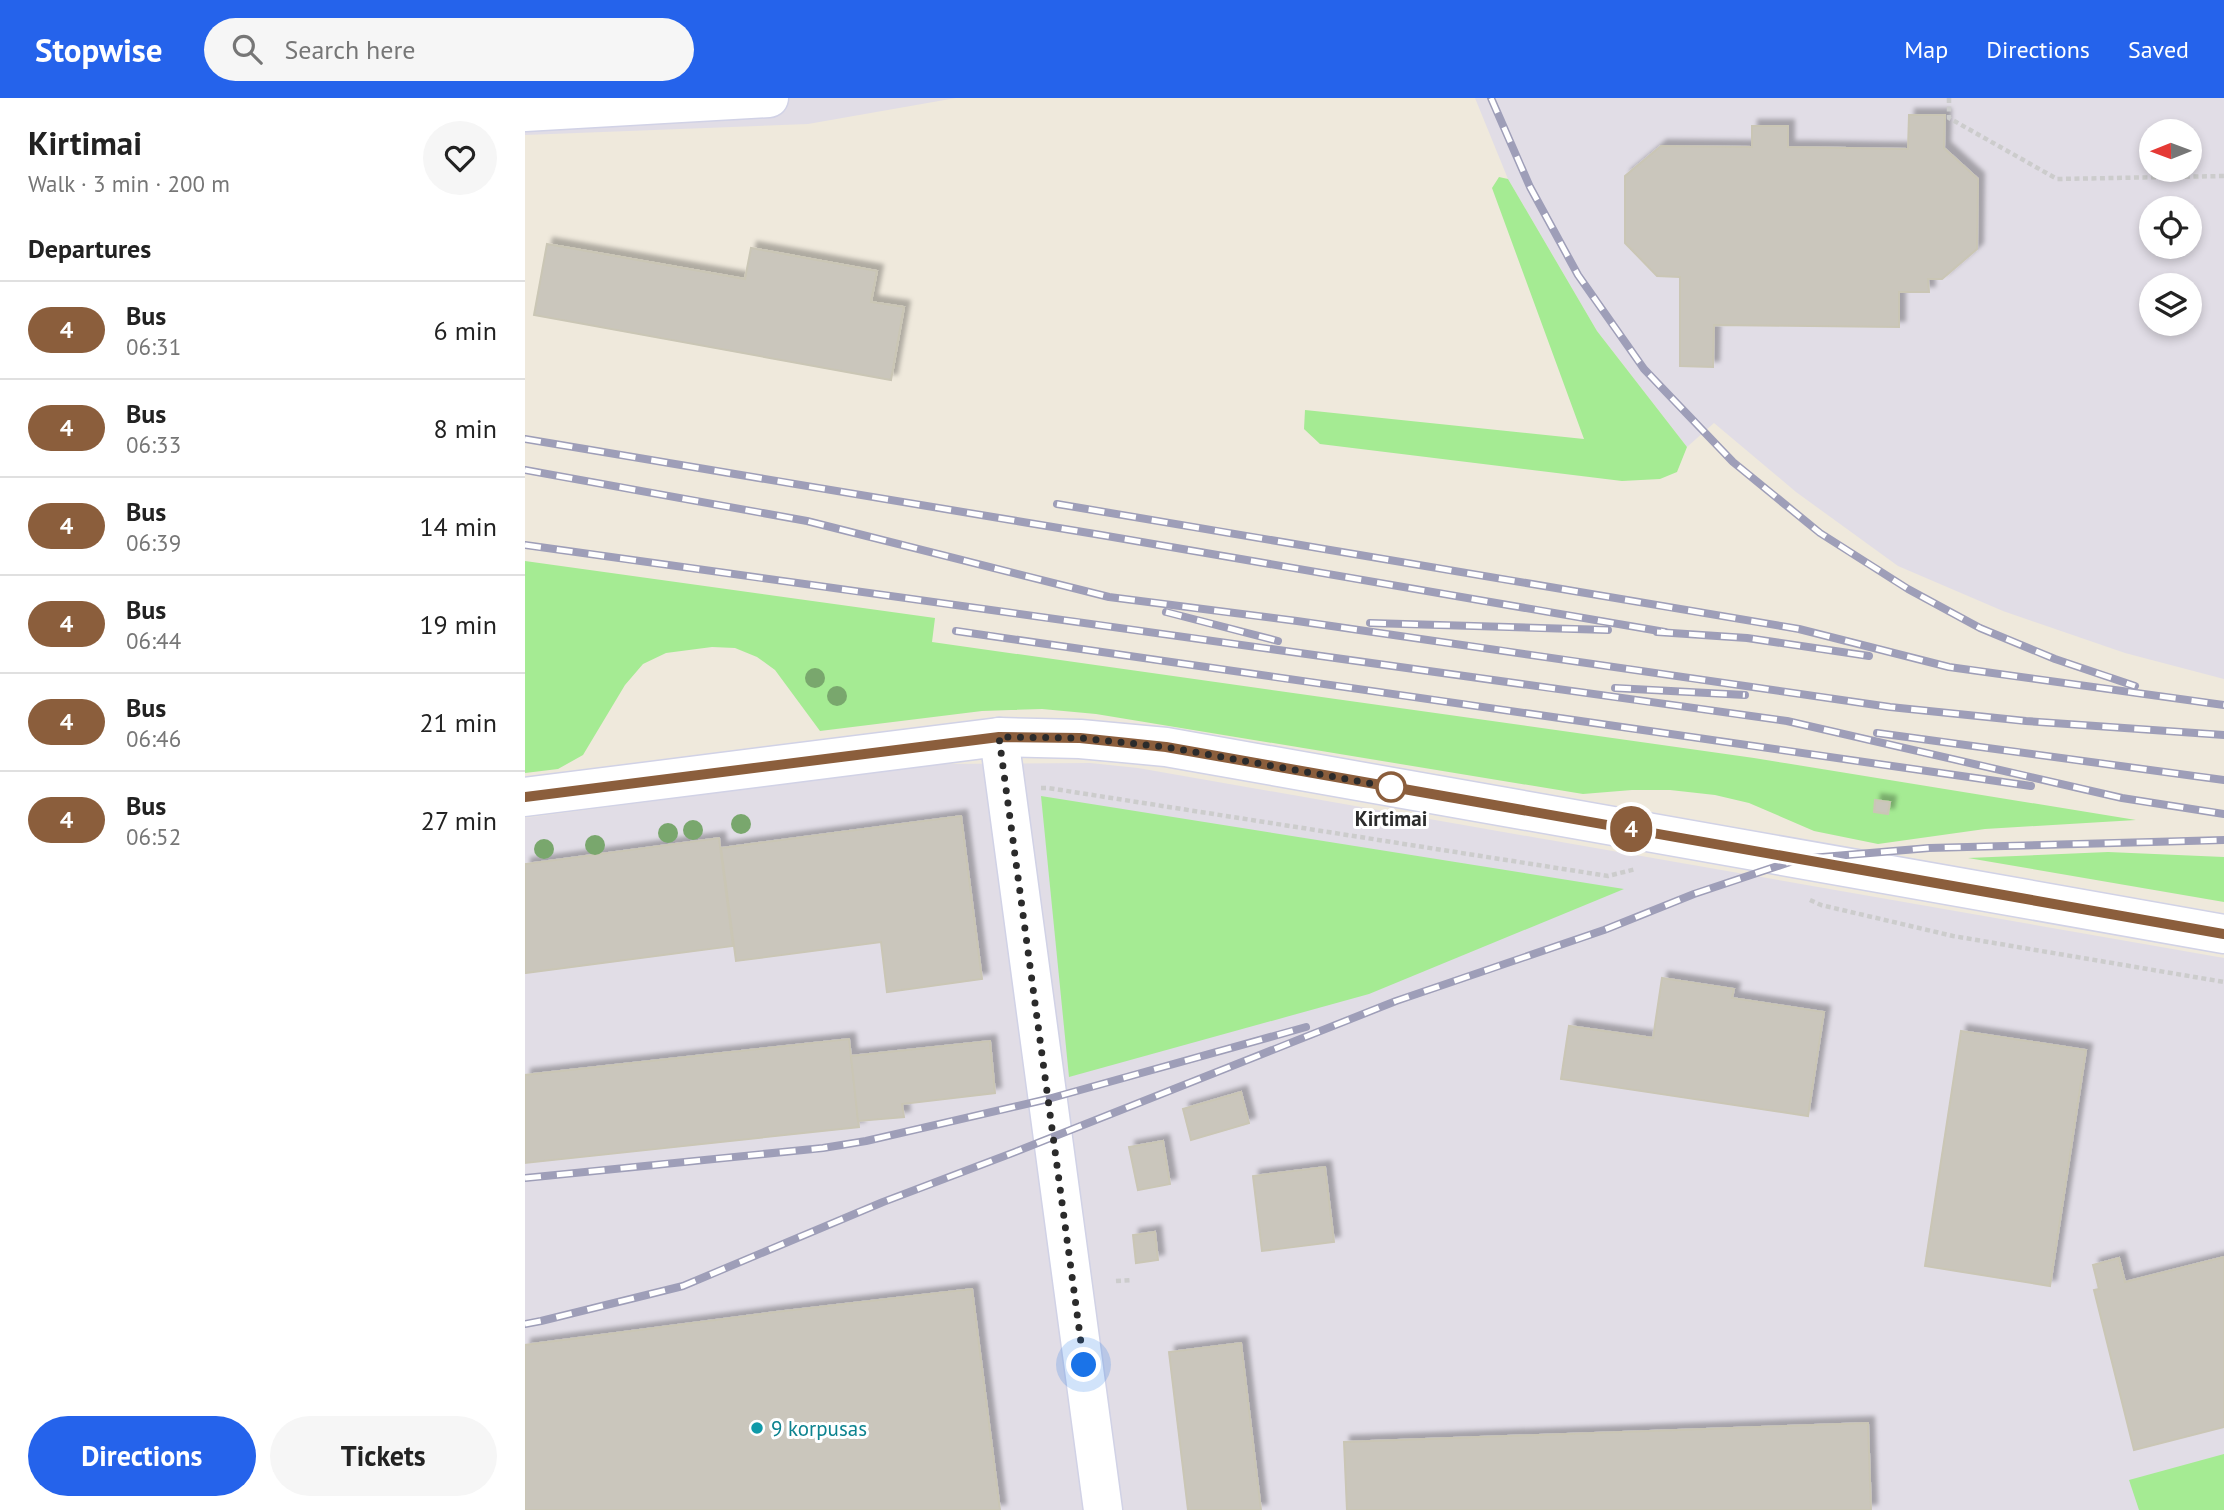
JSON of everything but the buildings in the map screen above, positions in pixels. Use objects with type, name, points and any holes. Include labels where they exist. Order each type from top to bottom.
[{"type":"street","points":[[525,113],[769,98]]},
{"type":"street","points":[[999,737],[1103,1510]]},
{"type":"street","points":[[525,797],[999,737],[1080,738],[1166,747],[2224,934]]},
{"type":"path","points":[[1949,98],[1949,118],[2057,179],[2224,176]]},
{"type":"path","points":[[1007,792],[1048,788],[1608,876],[1636,870],[1680,838]]},
{"type":"path","points":[[1799,859],[1798,894],[1821,905],[1953,936],[2224,982]]},
{"type":"path","points":[[1116,1281],[1132,1280]]},
{"type":"shaded area","points":[[525,98],[956,98],[808,124],[525,135]]},
{"type":"shaded area","points":[[1475,98],[2224,98],[2224,679],[2125,653],[2003,611],[1898,566],[1796,492],[1714,423],[1687,447],[1597,331],[1508,179]]},
{"type":"shaded area","points":[[1090,763],[1138,768],[2224,958],[2224,1510],[525,1510],[525,818],[939,764]]},
{"type":"green space","points":[[1499,177],[1508,179],[1597,331],[1687,447],[1677,472],[1660,479],[1622,481],[1320,444],[1304,429],[1305,410],[1584,439],[1492,188]]},
{"type":"green space","points":[[525,561],[935,618],[932,642],[1754,758],[2136,820],[1985,829],[1878,844],[1814,831],[1749,803],[1715,795],[1670,790],[1583,794],[1096,714],[1042,709],[982,711],[820,731],[775,670],[757,657],[735,648],[712,647],[666,653],[643,664],[625,685],[583,755],[558,769],[525,773]]},
{"type":"green space","points":[[1041,796],[1624,889],[1369,994],[1069,1077]]},
{"type":"green space","points":[[2108,852],[2224,857],[2224,902],[1968,858]]},
{"type":"green space","points":[[2224,1454],[2224,1510],[2139,1510],[2129,1480]]},
{"type":"railway","points":[[1491,98],[1530,187],[1578,275],[1644,369],[1733,462],[1820,533],[1908,589],[1980,628],[2055,659],[2135,686]]},
{"type":"railway","points":[[525,439],[1665,632]]},
{"type":"railway","points":[[525,470],[807,521],[1109,597],[1297,621],[1890,707],[2026,721],[2224,735]]},
{"type":"railway","points":[[1057,504],[1799,629],[1949,667],[2224,705]]},
{"type":"railway","points":[[525,545],[1787,721],[2122,798],[2224,814]]},
{"type":"railway","points":[[1166,612],[1278,641]]},
{"type":"railway","points":[[1370,623],[1608,630]]},
{"type":"railway","points":[[956,631],[2031,786]]},
{"type":"railway","points":[[1657,632],[1747,638],[1869,656]]},
{"type":"railway","points":[[1615,688],[1745,695]]},
{"type":"railway","points":[[1877,733],[2224,780]]},
{"type":"railway","points":[[525,1324],[683,1286],[883,1202],[1396,1001],[1604,930],[1694,894],[1799,859],[1929,848],[2224,840]]},
{"type":"railway","points":[[525,1178],[823,1148],[866,1141],[1048,1099],[1306,1027]]},
{"type":"bus line","name":"4","points":[[525,797],[999,737],[1080,738],[1166,747],[2224,934]]},
{"type":"place","name":"Kirtimai","points":[[1391,787]]},
{"type":"place","name":"9 korpusas","points":[[757,1428]]},
{"type":"route","points":[[1084,1365],[999,737],[1080,738],[1166,747],[1391,787]]}]
